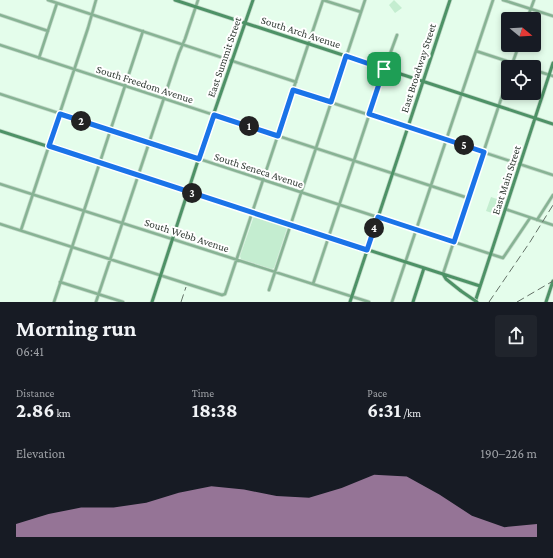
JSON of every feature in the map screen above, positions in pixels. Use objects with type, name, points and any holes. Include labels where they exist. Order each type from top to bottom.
[{"type":"street","points":[[48,0],[296,82]]},
{"type":"street","points":[[21,230],[96,0]]},
{"type":"street","name":"South Arch Avenue","points":[[175,0],[553,124]]},
{"type":"street","points":[[96,302],[148,142],[198,0]]},
{"type":"street","name":"East Summit Street","points":[[152,302],[253,0]]},
{"type":"street","points":[[0,224],[225,294],[323,0],[360,12]]},
{"type":"street","points":[[269,290],[365,0]]},
{"type":"street","name":"East Broadway Street","points":[[350,302],[450,0]]},
{"type":"street","points":[[392,302],[493,0]]},
{"type":"street","points":[[503,0],[553,16]]},
{"type":"street","points":[[530,12],[534,0]]},
{"type":"street","points":[[39,58],[57,3]]},
{"type":"street","points":[[0,15],[48,30]]},
{"type":"street","points":[[54,302],[143,31]]},
{"type":"street","points":[[313,284],[384,69],[397,35]]},
{"type":"street","name":"South Freedom Avenue","points":[[0,45],[468,198]]},
{"type":"street","points":[[476,51],[504,60]]},
{"type":"street","name":"East Main Street","points":[[476,302],[535,118],[551,75],[553,63]]},
{"type":"street","points":[[541,72],[551,75]]},
{"type":"street","points":[[293,90],[553,175]]},
{"type":"street","name":"South Seneca Avenue","points":[[0,94],[503,258],[530,218]]},
{"type":"street","points":[[443,274],[501,100]]},
{"type":"street","points":[[0,131],[480,286]]},
{"type":"street","name":"South Webb Avenue","points":[[0,184],[369,302]]},
{"type":"street","points":[[537,220],[553,195]]},
{"type":"street","points":[[505,209],[553,225]]},
{"type":"street","points":[[413,302],[424,268]]},
{"type":"street","points":[[443,274],[446,279],[476,302]]},
{"type":"street","points":[[546,302],[553,281]]},
{"type":"street","points":[[60,282],[123,302]]},
{"type":"green space","points":[[394,0],[402,8],[395,13],[389,5]]},
{"type":"green space","points":[[491,197],[503,201],[499,213],[495,214],[486,211]]},
{"type":"green space","points":[[254,216],[287,228],[274,268],[272,269],[241,259],[240,256]]},
{"type":"railway","points":[[489,302],[553,205]]},
{"type":"railway","points":[[517,302],[553,281]]},
{"type":"railway","points":[[181,302],[186,287]]},
{"type":"route","points":[[346,56],[384,69],[369,114],[484,152],[454,242],[378,217],[367,250],[49,146],[60,114],[199,159],[214,115],[278,136],[293,90],[331,102],[346,56]]}]
